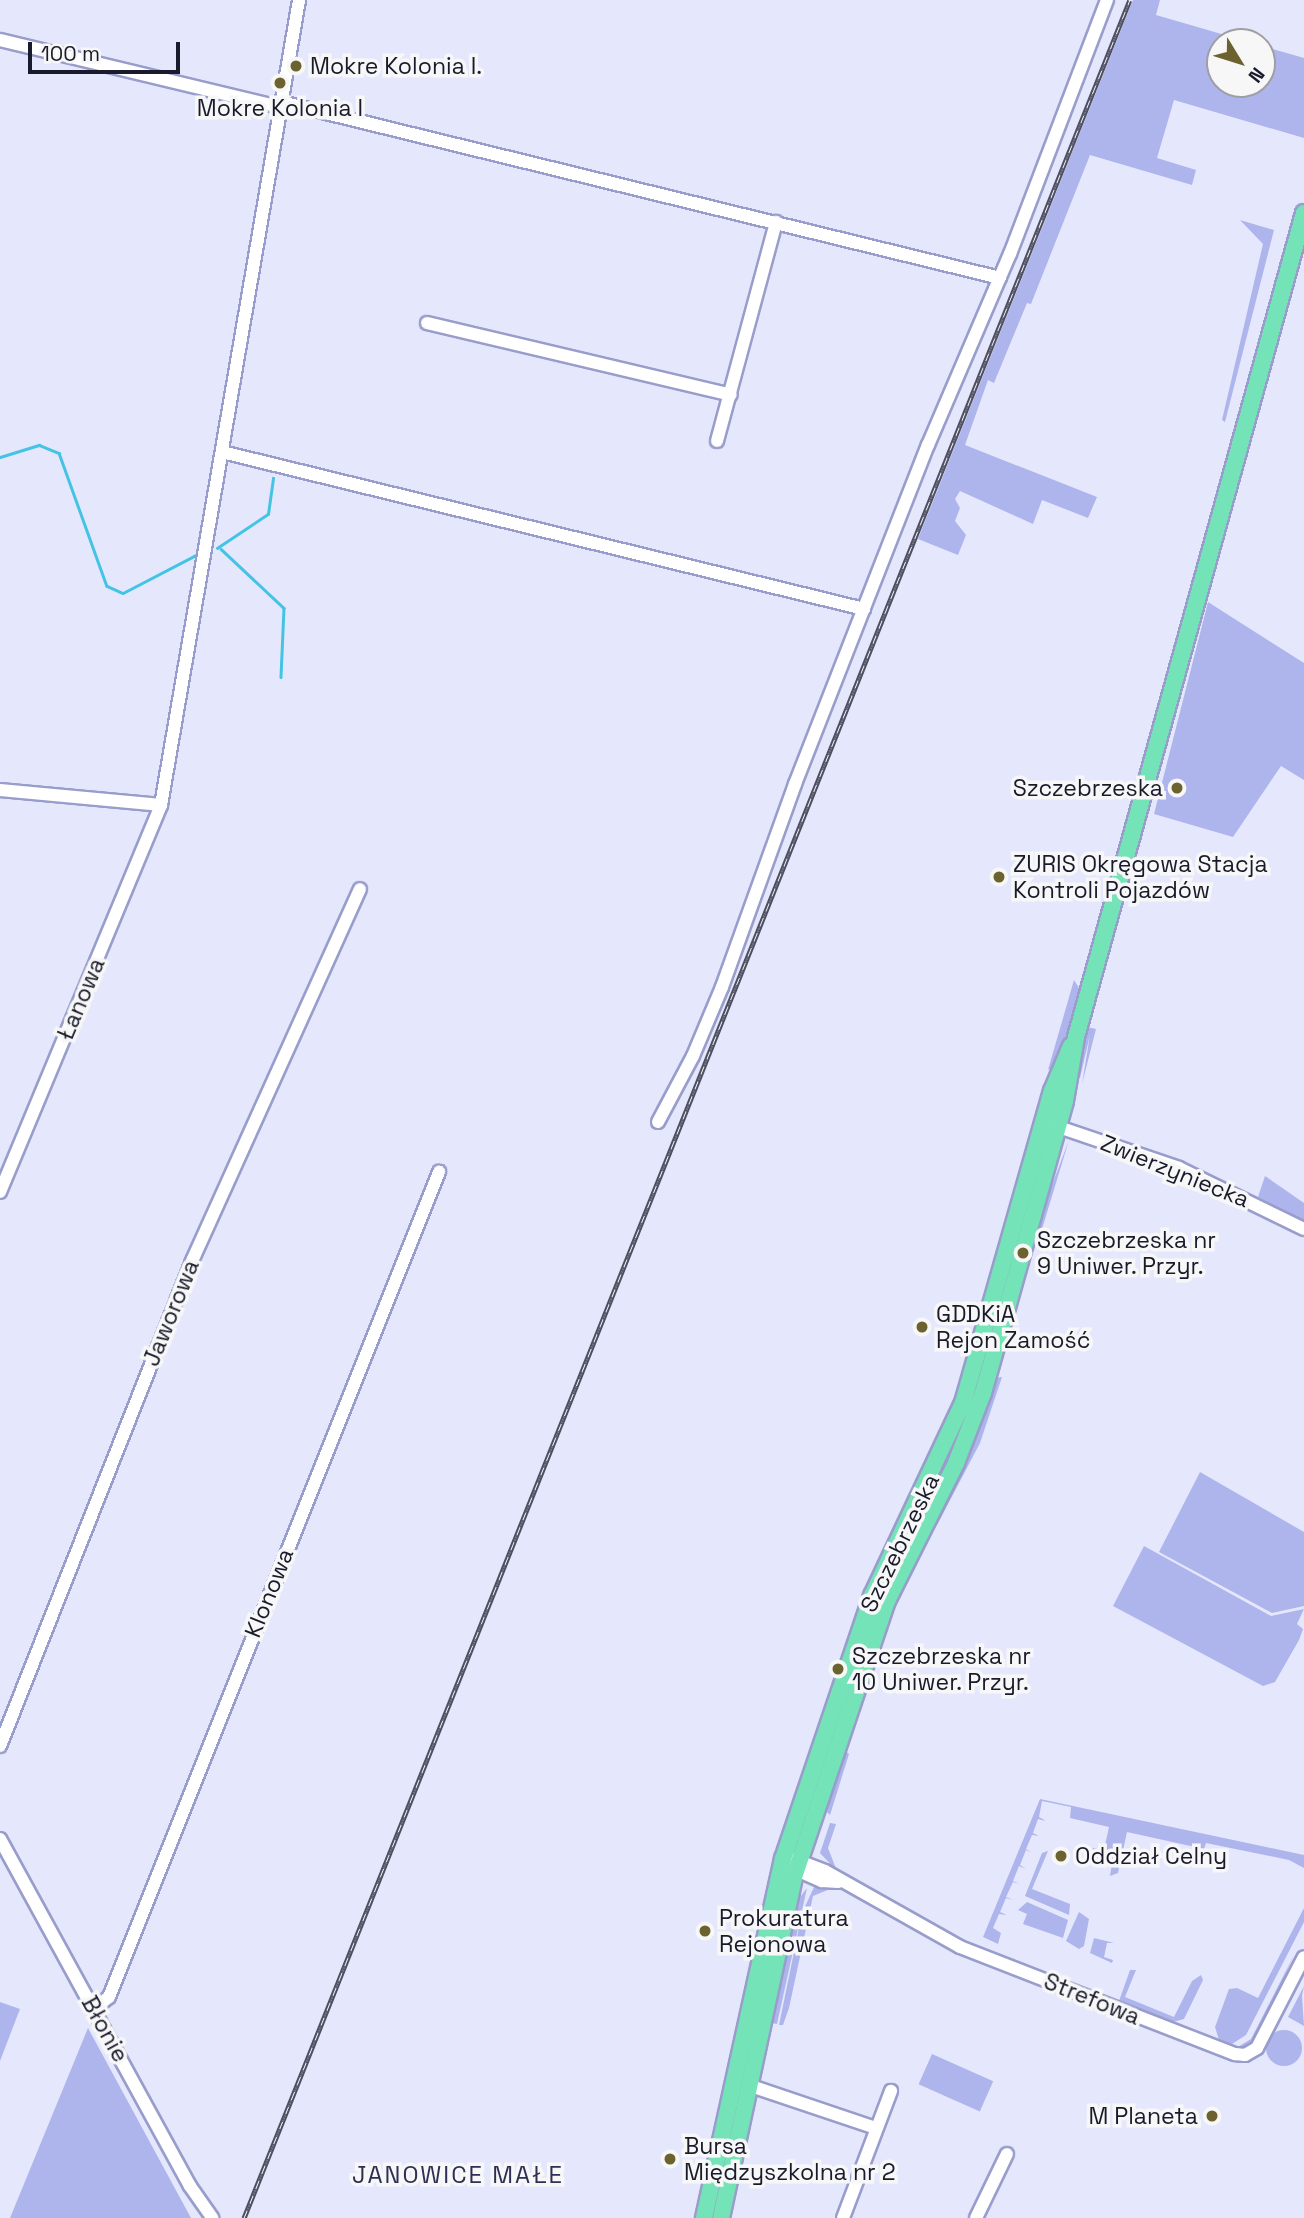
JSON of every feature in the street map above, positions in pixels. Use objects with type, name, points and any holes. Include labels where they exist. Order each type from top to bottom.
[{"type":"main road","name":"Szczebrzeska","points":[[721,2218],[798,1866],[886,1602],[978,1411],[1051,1124],[1062,1063],[1077,1033],[1304,213]]},
{"type":"main road","name":"Szczebrzeska","points":[[704,2218],[783,1859],[872,1596],[963,1403],[1051,1124]]},
{"type":"street","name":"Łanowa","points":[[0,1192],[161,805],[299,0]]},
{"type":"street","points":[[658,1122],[693,1056],[722,987],[864,609],[1000,278],[1107,0]]},
{"type":"street","points":[[0,40],[776,222],[1000,278]]},
{"type":"street","points":[[717,441],[776,222]]},
{"type":"street","points":[[427,323],[731,395]]},
{"type":"street","points":[[222,453],[864,609]]},
{"type":"street","points":[[0,790],[161,805]]},
{"type":"street","name":"Jaworowa","points":[[0,1746],[192,1261],[360,889]]},
{"type":"street","name":"Zwierzyniecka","points":[[1051,1124],[1190,1172],[1304,1228]]},
{"type":"street","name":"Klonowa","points":[[94,2009],[108,1997],[439,1172]]},
{"type":"street","name":"Błonie","points":[[0,1839],[212,2218]]},
{"type":"street","points":[[783,1859],[798,1866]]},
{"type":"street","name":"Strefowa","points":[[798,1866],[839,1882],[960,1947],[1235,2054],[1245,2055],[1256,2048],[1304,1957]]},
{"type":"street","points":[[751,2086],[876,2129]]},
{"type":"street","points":[[843,2218],[891,2091]]},
{"type":"street","points":[[976,2218],[1007,2154]]},
{"type":"shaded area","points":[[1133,0],[1160,0],[1156,15],[1206,30],[1206,98],[1276,98],[1276,50],[1304,58],[1304,138],[1174,100],[1157,158],[1196,170],[1192,185],[1090,155],[1031,304],[1027,303],[994,383],[988,380],[965,445],[1097,497],[1088,518],[1042,500],[1033,524],[960,491],[955,499],[960,508],[955,521],[966,535],[958,555],[918,539]]},
{"type":"shaded area","points":[[1240,220],[1274,230],[1225,422],[1222,420],[1263,244]]},
{"type":"shaded area","points":[[1208,602],[1304,663],[1304,780],[1281,766],[1233,837],[1154,814]]},
{"type":"shaded area","points":[[1074,980],[1081,991],[1054,1066],[1048,1070]]},
{"type":"shaded area","points":[[1087,1027],[1096,1029],[1082,1084],[1090,1035],[1080,1078],[1077,1076]]},
{"type":"shaded area","points":[[1069,1140],[1039,1239],[1037,1240],[1038,1222]]},
{"type":"shaded area","points":[[1265,1176],[1304,1203],[1304,1222],[1258,1197]]},
{"type":"shaded area","points":[[1002,1377],[980,1443],[937,1525],[932,1523],[995,1378]]},
{"type":"shaded area","points":[[1200,1472],[1304,1532],[1304,1606],[1272,1613],[1159,1552]]},
{"type":"shaded area","points":[[1144,1546],[1271,1616],[1304,1609],[1297,1624],[1303,1629],[1299,1640],[1275,1682],[1263,1686],[1113,1606]]},
{"type":"shaded area","points":[[843,1749],[849,1754],[830,1815],[827,1812]]},
{"type":"shaded area","points":[[1040,1799],[1304,1855],[1304,1868],[1289,1860],[1206,1843],[1204,1849],[1127,1832],[1118,1873],[1110,1876],[1112,1863],[1092,1856],[1093,1848],[1104,1850],[1109,1827],[1070,1818],[1071,1807],[1042,1801],[1039,1817],[1046,1821],[1038,1819],[1033,1833],[1039,1836],[1032,1835],[1026,1849],[1032,1853],[1026,1850],[1020,1865],[1026,1869],[1019,1866],[1013,1881],[1020,1884],[1013,1882],[1006,1897],[1013,1900],[1006,1898],[1000,1912],[1007,1915],[999,1914],[993,1928],[1001,1933],[998,1944],[983,1937]]},
{"type":"shaded area","points":[[830,1823],[836,1824],[828,1848],[837,1871],[820,1853]]},
{"type":"shaded area","points":[[1048,1851],[1032,1889],[1070,1904],[1069,1915],[1025,1896],[1042,1853]]},
{"type":"shaded area","points":[[815,1885],[830,1889],[813,1896],[789,2008],[783,2025],[779,2025],[802,1913]]},
{"type":"shaded area","points":[[807,1888],[777,2024],[771,2023],[800,1897]]},
{"type":"shaded area","points":[[1027,1902],[1068,1920],[1063,1938],[1023,1924],[1027,1914],[1018,1910]]},
{"type":"shaded area","points":[[1304,1908],[1304,1922],[1246,2035],[1232,2044],[1219,2040],[1215,2027],[1229,1989],[1237,1988],[1258,1998]]},
{"type":"shaded area","points":[[1079,1912],[1089,1919],[1084,1946],[1079,1949],[1066,1941]]},
{"type":"shaded area","points":[[1094,1938],[1114,1943],[1107,1943],[1104,1957],[1113,1960],[1112,1963],[1090,1953]]},
{"type":"shaded area","points":[[1294,1955],[1256,2039],[1247,2046],[1236,2048],[1251,2039]]},
{"type":"shaded area","points":[[1130,1970],[1136,1970],[1125,1997],[1174,2017],[1192,1981],[1201,1975],[1203,1980],[1184,2019],[1173,2022],[1119,2001]]},
{"type":"shaded area","points":[[1304,1986],[1302,1996],[1304,2026],[1288,2017]]},
{"type":"shaded area","points":[[0,2002],[20,2009],[0,2061]]},
{"type":"shaded area","points":[[88,2028],[191,2218],[10,2218]]},
{"type":"shaded area","points":[[1284,2030],[1297,2035],[1302,2048],[1297,2061],[1284,2066],[1271,2061],[1266,2048],[1271,2035]]},
{"type":"shaded area","points":[[932,2054],[993,2081],[980,2111],[919,2084]]},
{"type":"waterway","points":[[0,457],[39,445],[59,453],[107,586],[123,593],[196,555]]},
{"type":"waterway","points":[[217,548],[268,514],[273,478]]},
{"type":"waterway","points":[[221,549],[284,608],[281,677]]},
{"type":"railway","points":[[244,2218],[1130,0]]},
{"type":"place","name":"Mokre Kolonia I.","points":[[296,66]]},
{"type":"place","name":"Mokre Kolonia I","points":[[280,83]]},
{"type":"place","name":"Szczebrzeska","points":[[1177,788]]},
{"type":"place","name":"ZURIS Okręgowa Stacja Kontroli Pojazdów","points":[[999,877]]},
{"type":"place","name":"Szczebrzeska nr 9 Uniwer. Przyr.","points":[[1023,1253]]},
{"type":"place","name":"GDDKiA Rejon Zamość","points":[[922,1327]]},
{"type":"place","name":"Szczebrzeska nr 10 Uniwer. Przyr.","points":[[838,1669]]},
{"type":"place","name":"Oddział Celny","points":[[1061,1856]]},
{"type":"place","name":"Prokuratura Rejonowa","points":[[705,1931]]},
{"type":"place","name":"M Planeta","points":[[1212,2116]]},
{"type":"place","name":"Bursa Międzyszkolna nr 2","points":[[670,2159]]},
{"type":"district","name":"JANOWICE MAŁE","points":[[458,2175]]}]
